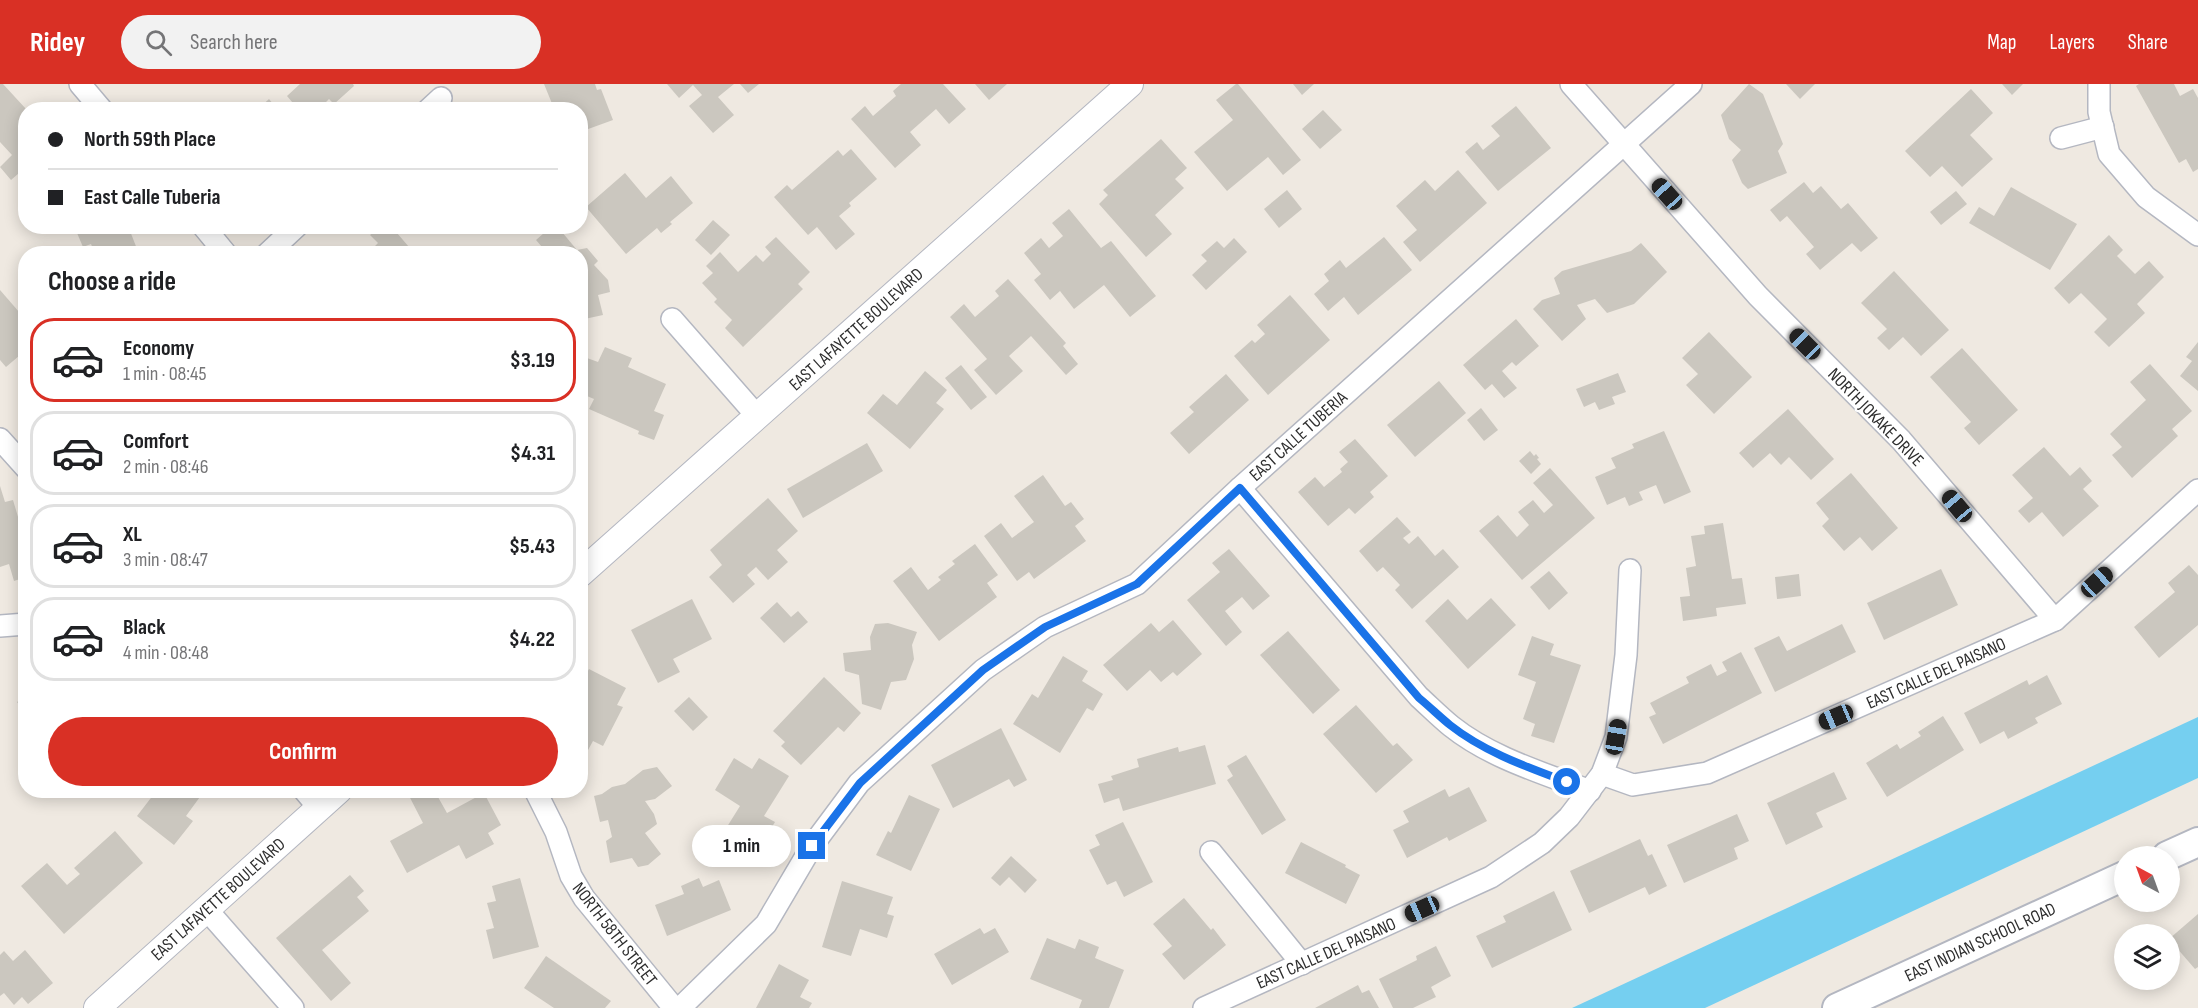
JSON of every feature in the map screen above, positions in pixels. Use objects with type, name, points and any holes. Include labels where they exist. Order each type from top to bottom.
[{"type":"main road","points":[[2180,850],[2198,842]]},
{"type":"main road","name":"EAST INDIAN SCHOOL ROAD","points":[[1837,1008],[1867,1002],[2114,881]]},
{"type":"street","points":[[80,84],[95,102]]},
{"type":"street","name":"EAST LAFAYETTE BOULEVARD","points":[[588,567],[1130,84]]},
{"type":"street","name":"NORTH JOKAKE DRIVE","points":[[1571,84],[1758,296],[1901,440],[2055,620]]},
{"type":"street","name":"EAST CALLE TUBERIA","points":[[680,1008],[766,924],[812,846],[860,783],[983,670],[1045,627],[1137,584],[1240,488],[1691,84]]},
{"type":"street","points":[[2099,84],[2099,112],[2109,154],[2146,197],[2198,235]]},
{"type":"street","points":[[2061,138],[2103,127]]},
{"type":"street","points":[[210,234],[219,246]]},
{"type":"street","points":[[276,246],[288,234]]},
{"type":"street","points":[[672,318],[758,417]]},
{"type":"street","points":[[0,439],[18,459]]},
{"type":"street","points":[[1240,488],[1419,698],[1452,727],[1483,746],[1524,766],[1596,782],[1616,737],[1621,710],[1630,570]]},
{"type":"street","name":"EAST CALLE DEL PAISANO","points":[[1204,1008],[1491,877],[1542,843],[1569,817],[1596,782],[1633,785],[1707,773],[2055,620],[2198,490]]},
{"type":"street","points":[[0,626],[18,625]]},
{"type":"street","name":"NORTH 58TH STREET","points":[[539,798],[556,832],[571,876],[584,898],[674,1008]]},
{"type":"street","name":"EAST LAFAYETTE BOULEVARD","points":[[97,1008],[207,910],[312,799]]},
{"type":"street","points":[[1211,852],[1302,964]]},
{"type":"street","points":[[207,910],[293,1008]]},
{"type":"water","points":[[2198,717],[2198,778],[1705,1008],[1572,1008]]},
{"type":"building","points":[[0,84],[3,84],[20,102],[18,174],[11,180],[0,167],[12,155],[0,142]]},
{"type":"building","points":[[300,84],[353,84],[354,86],[336,102],[329,99],[326,102],[292,102],[287,96]]},
{"type":"building","points":[[544,84],[595,84],[597,90],[601,89],[613,120],[588,129],[588,102],[551,102]]},
{"type":"building","points":[[667,84],[734,84],[718,97],[734,115],[713,133],[689,106],[702,95],[693,85],[679,98]]},
{"type":"building","points":[[740,84],[759,84],[748,93]]},
{"type":"building","points":[[901,84],[943,84],[966,109],[949,124],[936,109],[910,132],[921,145],[895,168],[851,119],[865,106],[873,116],[896,96],[893,91]]},
{"type":"building","points":[[975,84],[1007,84],[989,100]]},
{"type":"building","points":[[1236,84],[1301,160],[1283,175],[1268,157],[1227,191],[1194,152],[1233,120],[1216,100]]},
{"type":"building","points":[[1293,84],[1314,84],[1302,95]]},
{"type":"building","points":[[1749,84],[1763,94],[1783,144],[1778,151],[1787,173],[1748,189],[1742,183],[1732,160],[1741,150],[1729,139],[1721,115]]},
{"type":"building","points":[[1786,84],[1815,84],[1800,99]]},
{"type":"building","points":[[2002,84],[2023,84],[2012,95]]},
{"type":"building","points":[[2139,84],[2174,84],[2180,96],[2193,89],[2198,98],[2198,169],[2193,172],[2186,159],[2179,163],[2136,86]]},
{"type":"building","points":[[1971,89],[1993,113],[1970,135],[1993,159],[1962,187],[1942,166],[1930,177],[1905,151]]},
{"type":"building","points":[[1516,106],[1551,148],[1498,191],[1465,152],[1477,142],[1483,150],[1500,136],[1491,126]]},
{"type":"building","points":[[1323,110],[1342,130],[1320,149],[1302,129]]},
{"type":"building","points":[[1161,139],[1187,168],[1175,179],[1184,188],[1155,215],[1172,234],[1146,257],[1099,204],[1108,195],[1103,190]]},
{"type":"building","points":[[851,149],[877,179],[849,203],[851,206],[839,216],[855,234],[836,250],[817,227],[808,235],[774,197],[787,185],[792,190],[838,150],[843,156]]},
{"type":"building","points":[[1458,170],[1487,203],[1420,262],[1403,242],[1417,230],[1396,206],[1425,180],[1435,191]]},
{"type":"building","points":[[625,173],[646,198],[671,176],[693,203],[670,222],[672,224],[661,233],[657,228],[626,254],[588,209],[588,205]]},
{"type":"building","points":[[1804,182],[1813,193],[1821,186],[1841,209],[1848,203],[1878,238],[1861,252],[1852,243],[1820,270],[1806,254],[1814,247],[1787,216],[1780,222],[1770,210]]},
{"type":"building","points":[[2011,187],[2077,224],[2050,270],[1969,223],[1979,207],[1994,216]]},
{"type":"building","points":[[1287,190],[1302,209],[1279,228],[1264,209]]},
{"type":"building","points":[[1956,191],[1967,204],[1941,225],[1930,212]]},
{"type":"building","points":[[1069,209],[1101,248],[1111,241],[1156,296],[1130,317],[1104,285],[1074,309],[1060,291],[1050,300],[1034,280],[1041,274],[1024,253],[1041,238],[1049,248],[1063,236],[1052,223]]},
{"type":"building","points":[[713,220],[730,235],[711,255],[695,240]]},
{"type":"building","points":[[77,234],[131,234],[136,246],[92,246],[91,244],[83,246]]},
{"type":"building","points":[[398,234],[408,246],[375,246],[378,243],[370,235]]},
{"type":"building","points":[[543,234],[564,234],[574,246],[541,246],[536,240]]},
{"type":"building","points":[[2109,235],[2123,250],[2117,256],[2135,274],[2149,261],[2164,277],[2137,304],[2145,313],[2109,347],[2094,332],[2107,319],[2081,293],[2069,304],[2054,288]]},
{"type":"building","points":[[776,237],[810,272],[798,284],[803,289],[743,347],[725,328],[732,320],[714,302],[717,299],[702,283],[713,273],[706,266],[720,252],[738,272],[756,255],[763,262],[771,254],[765,247]]},
{"type":"building","points":[[1384,237],[1412,270],[1358,315],[1344,297],[1328,311],[1314,294],[1329,281],[1324,274],[1340,260],[1346,268]]},
{"type":"building","points":[[1234,238],[1247,252],[1206,290],[1192,275],[1207,261],[1201,255],[1217,241],[1224,248]]},
{"type":"building","points":[[1641,243],[1667,272],[1634,304],[1607,313],[1595,299],[1577,305],[1586,319],[1562,341],[1533,309],[1542,300],[1560,294],[1554,278],[1562,271],[1631,251]]},
{"type":"building","points":[[588,249],[598,261],[594,265],[608,280],[610,292],[598,295],[603,315],[588,318]]},
{"type":"building","points":[[1894,271],[1949,330],[1921,356],[1903,337],[1889,350],[1877,338],[1887,329],[1861,303]]},
{"type":"building","points":[[1008,279],[1066,343],[1063,346],[1078,364],[1066,375],[1031,336],[1009,356],[1023,371],[996,395],[974,370],[987,359],[950,317],[964,304],[975,317],[999,296],[995,291]]},
{"type":"building","points":[[0,290],[18,311],[18,357],[6,367],[0,360]]},
{"type":"building","points":[[1290,295],[1330,340],[1268,395],[1234,356],[1252,340],[1255,343],[1265,334],[1257,325]]},
{"type":"building","points":[[1516,319],[1539,346],[1516,366],[1512,362],[1502,371],[1517,388],[1504,398],[1492,384],[1485,390],[1463,365]]},
{"type":"building","points":[[1709,332],[1752,377],[1714,414],[1686,385],[1698,374],[1682,358]]},
{"type":"building","points":[[2198,342],[2198,391],[2180,376],[2192,361],[2186,357]]},
{"type":"building","points":[[605,347],[632,358],[628,367],[666,384],[654,411],[664,415],[654,440],[589,409],[594,399],[588,396],[588,358],[598,362]]},
{"type":"building","points":[[1962,348],[2018,410],[1979,445],[1964,428],[1971,422],[1930,377]]},
{"type":"building","points":[[2150,364],[2192,411],[2172,429],[2178,436],[2132,478],[2112,455],[2122,447],[2110,434],[2146,400],[2130,382]]},
{"type":"building","points":[[961,365],[987,397],[971,410],[945,378]]},
{"type":"building","points":[[925,371],[947,390],[936,403],[944,409],[910,449],[867,413],[883,394],[897,405]]},
{"type":"building","points":[[1618,373],[1626,392],[1612,397],[1615,404],[1599,410],[1595,402],[1584,407],[1576,389]]},
{"type":"building","points":[[1226,374],[1249,400],[1189,454],[1170,433],[1194,412],[1189,407]]},
{"type":"building","points":[[1439,381],[1466,413],[1415,457],[1387,425]]},
{"type":"building","points":[[1481,408],[1498,430],[1484,441],[1467,420]]},
{"type":"building","points":[[1788,409],[1834,459],[1811,480],[1789,457],[1781,465],[1770,453],[1753,468],[1739,453]]},
{"type":"building","points":[[1664,431],[1691,492],[1664,504],[1656,485],[1639,492],[1643,500],[1629,506],[1625,497],[1607,505],[1595,477],[1616,468],[1611,458],[1634,448],[1632,444]]},
{"type":"building","points":[[1355,439],[1388,476],[1370,492],[1374,497],[1355,514],[1349,508],[1328,526],[1298,492],[1315,477],[1324,487],[1342,472],[1340,469],[1348,462],[1339,452]]},
{"type":"building","points":[[867,443],[883,471],[803,518],[787,489]]},
{"type":"building","points":[[2044,447],[2070,476],[2080,467],[2092,481],[2083,489],[2099,506],[2063,537],[2042,512],[2029,523],[2018,511],[2033,498],[2012,475]]},
{"type":"building","points":[[1530,451],[1534,456],[1536,454],[1541,464],[1531,474],[1519,461]]},
{"type":"building","points":[[1550,468],[1595,518],[1522,580],[1479,531],[1498,515],[1517,537],[1529,525],[1518,512],[1533,500],[1544,513],[1553,505],[1533,483]]},
{"type":"building","points":[[1851,473],[1898,528],[1872,551],[1860,537],[1844,551],[1822,526],[1829,519],[1816,503]]},
{"type":"building","points":[[1043,475],[1065,506],[1071,502],[1084,519],[1075,526],[1086,541],[1034,579],[1029,572],[1017,581],[984,536],[1001,523],[1012,538],[1034,522],[1014,496]]},
{"type":"building","points":[[0,486],[5,502],[13,500],[18,517],[18,580],[14,581],[9,564],[0,567]]},
{"type":"building","points":[[768,498],[798,531],[777,550],[788,562],[768,580],[756,567],[747,575],[755,584],[733,603],[709,577],[722,565],[710,550]]},
{"type":"building","points":[[1397,517],[1411,532],[1403,538],[1409,544],[1418,536],[1435,556],[1443,549],[1459,567],[1412,609],[1395,590],[1400,585],[1383,567],[1377,572],[1359,551]]},
{"type":"building","points":[[1723,523],[1732,579],[1742,578],[1746,604],[1716,608],[1717,616],[1683,621],[1680,597],[1690,596],[1686,568],[1696,566],[1691,536],[1705,534],[1704,526]]},
{"type":"building","points":[[975,544],[998,575],[987,583],[997,597],[939,641],[893,581],[911,567],[928,590],[941,580],[938,577],[955,564],[952,561]]},
{"type":"building","points":[[1229,549],[1270,596],[1253,610],[1242,597],[1225,611],[1242,632],[1226,646],[1187,600],[1220,572],[1212,563]]},
{"type":"building","points":[[2189,565],[2198,575],[2198,625],[2159,658],[2134,627],[2175,592],[2168,583]]},
{"type":"building","points":[[1941,569],[1958,605],[1884,640],[1867,603]]},
{"type":"building","points":[[1549,571],[1568,593],[1549,610],[1530,587]]},
{"type":"building","points":[[1799,574],[1801,596],[1777,599],[1775,577]]},
{"type":"building","points":[[1491,598],[1516,625],[1468,669],[1425,621],[1448,599],[1467,620]]},
{"type":"building","points":[[692,599],[712,639],[673,659],[680,672],[658,683],[631,630]]},
{"type":"building","points":[[777,602],[791,617],[798,611],[808,622],[784,643],[760,618]]},
{"type":"building","points":[[1173,620],[1202,654],[1177,676],[1173,672],[1161,682],[1150,670],[1127,691],[1103,665],[1151,623],[1159,632]]},
{"type":"building","points":[[888,623],[917,632],[912,645],[914,659],[906,680],[891,682],[881,710],[862,704],[859,675],[845,671],[843,653],[871,650],[870,637],[875,624]]},
{"type":"building","points":[[1842,624],[1856,652],[1775,692],[1754,648],[1779,636],[1787,651]]},
{"type":"building","points":[[1288,631],[1340,690],[1313,714],[1260,655]]},
{"type":"building","points":[[1532,636],[1554,644],[1550,655],[1581,665],[1554,743],[1531,736],[1535,724],[1523,719],[1536,682],[1518,675]]},
{"type":"building","points":[[1741,652],[1762,693],[1663,744],[1649,717],[1656,714],[1650,703],[1689,683],[1686,677],[1711,664],[1717,676],[1727,671],[1722,662]]},
{"type":"building","points":[[1063,656],[1088,671],[1082,681],[1103,694],[1093,711],[1087,708],[1060,753],[1013,724],[1032,694],[1038,698]]},
{"type":"building","points":[[589,669],[626,688],[617,705],[623,707],[603,746],[593,741],[588,750]]},
{"type":"building","points":[[2047,675],[2062,704],[2035,718],[2038,723],[2008,739],[2004,731],[1980,744],[1964,713],[2027,680],[2029,685]]},
{"type":"building","points":[[824,677],[861,713],[844,732],[838,727],[801,765],[781,746],[785,742],[773,731]]},
{"type":"building","points":[[689,697],[708,717],[693,731],[674,711]]},
{"type":"building","points":[[1356,705],[1393,746],[1397,743],[1413,760],[1376,793],[1323,734]]},
{"type":"building","points":[[1943,716],[1964,750],[1887,797],[1866,763],[1897,744],[1900,749],[1921,736],[1918,732]]},
{"type":"building","points":[[1001,728],[1027,780],[1014,787],[1009,779],[953,808],[931,765]]},
{"type":"building","points":[[1205,745],[1216,784],[1123,811],[1119,798],[1104,803],[1098,784],[1113,780],[1111,776],[1139,767],[1137,759],[1178,747],[1179,752]]},
{"type":"building","points":[[1246,755],[1286,820],[1262,835],[1227,780],[1233,776],[1227,766]]},
{"type":"building","points":[[734,758],[752,769],[759,758],[789,776],[764,816],[775,822],[750,863],[730,850],[738,837],[725,830],[740,806],[715,790]]},
{"type":"building","points":[[657,767],[672,786],[655,799],[645,801],[654,814],[657,824],[645,833],[661,854],[648,865],[638,867],[632,858],[610,863],[606,841],[612,837],[608,820],[600,822],[594,796],[612,787],[625,784],[643,770]]},
{"type":"building","points":[[1834,772],[1847,799],[1816,813],[1823,827],[1786,845],[1767,803]]},
{"type":"building","points":[[1469,787],[1487,821],[1449,841],[1447,837],[1407,858],[1393,830],[1409,822],[1403,811],[1445,789],[1449,797]]},
{"type":"building","points":[[909,795],[940,809],[911,871],[876,855],[888,831],[891,833]]},
{"type":"building","points":[[151,798],[199,798],[186,816],[193,821],[174,845],[137,816]]},
{"type":"building","points":[[410,798],[439,798],[447,813],[475,798],[487,798],[501,825],[488,833],[494,844],[466,859],[459,845],[407,873],[390,841],[423,823]]},
{"type":"building","points":[[1737,814],[1749,841],[1734,848],[1738,859],[1684,883],[1667,845]]},
{"type":"building","points":[[1123,822],[1153,882],[1124,897],[1116,881],[1107,885],[1089,850],[1100,845],[1095,835]]},
{"type":"building","points":[[115,831],[143,863],[64,934],[21,886],[47,863],[67,885],[80,874],[74,868]]},
{"type":"building","points":[[1640,839],[1648,856],[1652,854],[1667,886],[1649,895],[1645,887],[1589,913],[1570,871]]},
{"type":"building","points":[[1301,842],[1346,865],[1345,867],[1360,875],[1346,904],[1285,873]]},
{"type":"building","points":[[1011,856],[1037,880],[1025,893],[1009,877],[1000,886],[991,878]]},
{"type":"building","points":[[350,875],[364,891],[357,897],[369,911],[322,950],[351,983],[331,1001],[276,938]]},
{"type":"building","points":[[520,878],[539,947],[493,959],[486,930],[494,928],[487,903],[496,901],[492,886]]},
{"type":"building","points":[[699,878],[703,887],[719,880],[731,910],[667,936],[655,905],[684,894],[681,886]]},
{"type":"building","points":[[842,881],[893,897],[887,914],[894,916],[887,938],[860,929],[851,956],[822,947]]},
{"type":"building","points":[[1554,891],[1572,930],[1492,968],[1476,936],[1506,922],[1503,916]]},
{"type":"building","points":[[1184,898],[1226,945],[1184,980],[1162,954],[1172,946],[1153,924]]},
{"type":"building","points":[[2198,914],[2198,967],[2195,969],[2180,952],[2180,930]]},
{"type":"building","points":[[980,928],[984,934],[995,928],[1009,952],[952,985],[934,954]]},
{"type":"building","points":[[1047,938],[1075,949],[1079,939],[1099,947],[1095,958],[1124,970],[1109,1008],[1079,1008],[1082,1000],[1030,979]]},
{"type":"building","points":[[1436,946],[1451,976],[1431,987],[1436,997],[1413,1008],[1393,1008],[1379,979],[1417,960],[1416,956]]},
{"type":"building","points":[[25,950],[53,983],[28,1004],[22,997],[14,1005],[4,993],[0,996],[0,955],[4,951],[13,961]]},
{"type":"building","points":[[546,956],[611,1001],[605,1008],[554,1008],[524,988]]},
{"type":"building","points":[[779,964],[809,980],[800,997],[812,1003],[809,1008],[756,1008]]},
{"type":"building","points":[[1358,985],[1362,993],[1369,990],[1379,1008],[1315,1008]]},
{"type":"route","points":[[812,846],[860,783],[983,670],[1045,627],[1137,584],[1240,488],[1419,698],[1452,727],[1483,746],[1524,766],[1567,782]]}]
